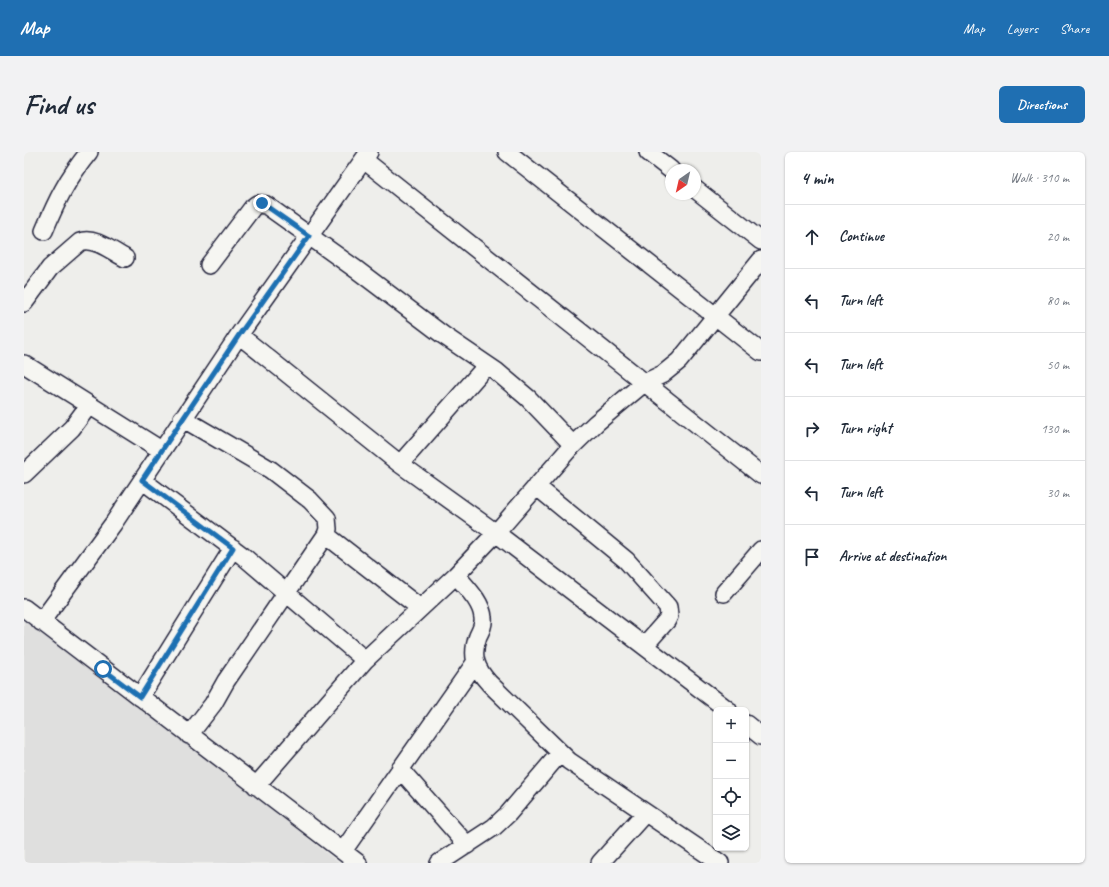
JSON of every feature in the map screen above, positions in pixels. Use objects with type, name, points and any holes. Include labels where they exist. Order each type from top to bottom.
[{"type":"street","points":[[44,231],[61,191],[76,168],[90,152]]},
{"type":"street","points":[[507,152],[761,352]]},
{"type":"street","points":[[41,622],[113,524],[160,450],[239,335],[367,156],[644,383],[761,475]]},
{"type":"street","points":[[701,194],[761,241]]},
{"type":"street","points":[[209,265],[257,204],[266,205],[357,270],[443,335],[487,365],[528,398],[569,449]]},
{"type":"street","points":[[24,304],[50,268],[80,242],[85,240],[95,242],[125,258]]},
{"type":"street","points":[[256,786],[365,660],[456,575],[496,533],[569,449],[596,423],[644,383],[663,374],[678,362],[761,260]]},
{"type":"street","points":[[239,335],[400,464],[496,533],[724,707]]},
{"type":"street","points":[[24,364],[160,450]]},
{"type":"street","points":[[400,464],[487,365]]},
{"type":"street","points":[[24,474],[72,428],[89,404]]},
{"type":"street","points":[[182,418],[271,470],[310,500],[327,518],[328,529],[326,535],[287,594],[189,735]]},
{"type":"street","points":[[142,480],[233,548],[365,660]]},
{"type":"street","points":[[536,486],[626,560],[668,608],[669,616],[667,620],[644,646]]},
{"type":"street","points":[[326,535],[420,608]]},
{"type":"street","points":[[140,697],[233,548]]},
{"type":"street","points":[[724,593],[761,550]]},
{"type":"street","points":[[456,575],[475,598],[481,609],[484,619],[474,649],[475,663],[479,672],[489,683],[523,714],[560,753],[586,773],[720,863]]},
{"type":"street","points":[[24,608],[358,863]]},
{"type":"street","points":[[343,851],[475,663]]},
{"type":"street","points":[[749,726],[761,736]]},
{"type":"street","points":[[439,863],[467,845],[508,814],[560,753]]},
{"type":"street","points":[[400,769],[467,845]]},
{"type":"street","points":[[600,863],[645,813]]},
{"type":"shaded area","points":[[24,611],[339,863],[24,863]]},
{"type":"route","points":[[103,669],[140,697],[233,548],[142,480],[160,450],[309,236],[262,203]]}]
